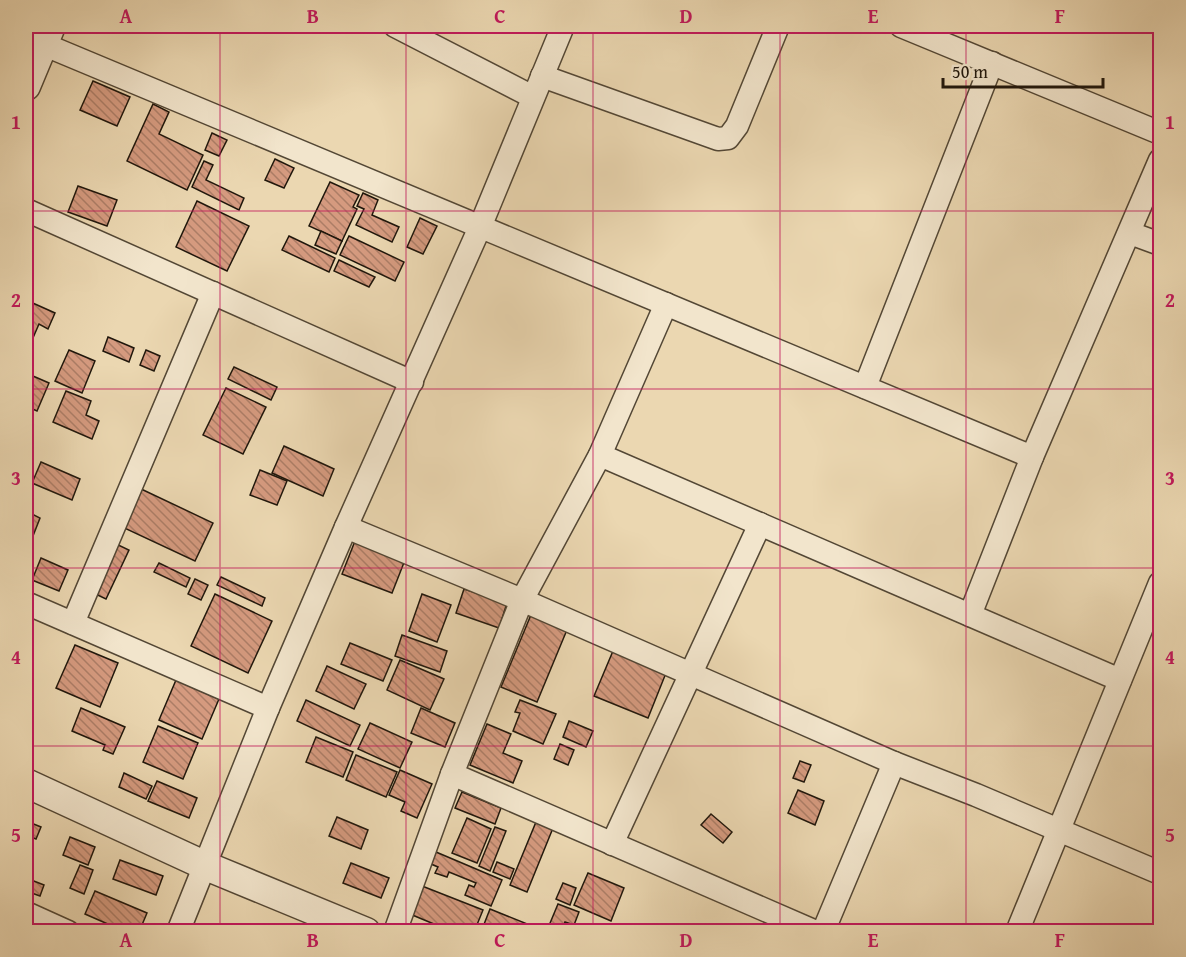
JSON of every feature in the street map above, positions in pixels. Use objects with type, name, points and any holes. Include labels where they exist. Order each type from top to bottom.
[{"type":"street","points":[[395,26],[533,97]]},
{"type":"street","points":[[178,932],[268,708],[480,227],[563,26]]},
{"type":"street","points":[[542,76],[718,139],[728,138],[737,126],[778,26]]},
{"type":"street","points":[[901,26],[1161,133]]},
{"type":"street","points":[[26,86],[40,36],[480,227],[1032,457]]},
{"type":"street","points":[[865,387],[992,63]]},
{"type":"street","points":[[970,615],[1032,457],[1161,160]]},
{"type":"street","points":[[26,210],[412,382]]},
{"type":"street","points":[[1130,233],[1161,244]]},
{"type":"street","points":[[73,623],[213,293]]},
{"type":"street","points":[[394,932],[452,774],[522,600],[600,455],[666,304]]},
{"type":"street","points":[[600,455],[1120,680]]},
{"type":"street","points":[[612,844],[760,524]]},
{"type":"street","points":[[346,527],[522,600],[894,763],[1161,873]]},
{"type":"street","points":[[1017,932],[1161,583]]},
{"type":"street","points":[[26,603],[268,708]]},
{"type":"street","points":[[823,932],[894,763]]},
{"type":"street","points":[[452,774],[816,932]]},
{"type":"street","points":[[26,783],[206,866],[366,932]]},
{"type":"street","points":[[26,913],[68,932]]},
{"type":"building","points":[[93,81],[130,97],[117,126],[80,110]]},
{"type":"building","points":[[153,104],[169,112],[159,134],[203,155],[187,190],[127,161]]},
{"type":"building","points":[[212,133],[227,140],[219,156],[205,150]]},
{"type":"building","points":[[275,159],[294,168],[284,188],[265,180]]},
{"type":"building","points":[[204,161],[213,165],[206,180],[244,198],[239,210],[192,187]]},
{"type":"building","points":[[330,182],[359,195],[353,207],[357,209],[342,241],[309,226]]},
{"type":"building","points":[[78,186],[117,200],[107,226],[68,212]]},
{"type":"building","points":[[363,193],[378,200],[372,215],[399,227],[392,242],[356,225],[364,209],[357,206]]},
{"type":"building","points":[[197,201],[249,226],[227,271],[176,247]]},
{"type":"building","points":[[420,218],[437,226],[423,254],[407,247]]},
{"type":"building","points":[[321,231],[342,241],[336,254],[315,245]]},
{"type":"building","points":[[289,236],[335,258],[329,272],[282,250]]},
{"type":"building","points":[[349,236],[404,262],[395,281],[340,255]]},
{"type":"building","points":[[339,260],[375,277],[369,287],[334,271]]},
{"type":"building","points":[[26,300],[55,313],[48,329],[39,324],[26,354]]},
{"type":"building","points":[[108,337],[134,348],[129,362],[103,351]]},
{"type":"building","points":[[69,350],[95,361],[82,393],[55,381]]},
{"type":"building","points":[[146,350],[160,356],[154,371],[140,365]]},
{"type":"building","points":[[234,367],[277,387],[271,400],[228,379]]},
{"type":"building","points":[[26,373],[49,383],[37,411],[26,406]]},
{"type":"building","points":[[226,388],[266,407],[243,454],[203,435]]},
{"type":"building","points":[[66,391],[91,401],[86,415],[99,421],[92,439],[53,422]]},
{"type":"building","points":[[284,446],[334,469],[323,496],[272,473]]},
{"type":"building","points":[[41,462],[80,479],[72,500],[32,483]]},
{"type":"building","points":[[260,470],[287,481],[277,505],[250,495]]},
{"type":"building","points":[[139,488],[213,523],[195,561],[120,526]]},
{"type":"building","points":[[26,511],[40,518],[31,541],[26,539]]},
{"type":"building","points":[[355,541],[405,560],[392,593],[342,574]]},
{"type":"building","points":[[114,543],[129,550],[106,599],[91,592]]},
{"type":"building","points":[[41,558],[68,570],[59,591],[32,580]]},
{"type":"building","points":[[159,563],[190,578],[186,587],[154,572]]},
{"type":"building","points":[[221,577],[265,598],[262,606],[217,585]]},
{"type":"building","points":[[195,579],[208,585],[201,600],[188,594]]},
{"type":"building","points":[[464,589],[507,603],[499,628],[456,613]]},
{"type":"building","points":[[215,594],[272,621],[248,673],[191,646]]},
{"type":"building","points":[[422,594],[451,605],[437,642],[409,631]]},
{"type":"building","points":[[533,610],[569,625],[537,702],[501,687]]},
{"type":"building","points":[[402,635],[447,651],[440,672],[395,656]]},
{"type":"building","points":[[350,643],[392,660],[383,681],[341,664]]},
{"type":"building","points":[[75,645],[118,663],[100,707],[56,688]]},
{"type":"building","points":[[613,651],[666,673],[648,718],[594,696]]},
{"type":"building","points":[[400,660],[444,679],[430,710],[387,690]]},
{"type":"building","points":[[327,666],[366,684],[354,709],[316,691]]},
{"type":"building","points":[[176,680],[219,699],[202,739],[159,720]]},
{"type":"building","points":[[306,700],[360,725],[350,746],[297,721]]},
{"type":"building","points":[[520,700],[556,714],[543,744],[513,731],[520,713],[515,712]]},
{"type":"building","points":[[81,708],[125,727],[113,754],[103,750],[105,745],[72,731]]},
{"type":"building","points":[[421,708],[455,723],[445,747],[411,733]]},
{"type":"building","points":[[569,721],[593,731],[586,747],[563,737]]},
{"type":"building","points":[[370,723],[412,742],[400,768],[358,749]]},
{"type":"building","points":[[487,724],[511,734],[503,753],[522,761],[513,783],[470,765]]},
{"type":"building","points":[[158,726],[198,743],[183,779],[143,762]]},
{"type":"building","points":[[316,737],[353,752],[343,777],[306,762]]},
{"type":"building","points":[[560,744],[574,750],[568,765],[554,759]]},
{"type":"building","points":[[356,755],[397,772],[386,797],[346,780]]},
{"type":"building","points":[[800,761],[811,765],[804,782],[793,778]]},
{"type":"building","points":[[400,770],[432,784],[417,818],[401,811],[405,802],[389,795]]},
{"type":"building","points":[[124,773],[152,786],[146,799],[119,787]]},
{"type":"building","points":[[157,781],[197,798],[189,818],[148,801]]},
{"type":"building","points":[[798,790],[824,801],[815,825],[788,813]]},
{"type":"building","points":[[462,792],[501,808],[495,824],[455,808]]},
{"type":"building","points":[[711,814],[732,832],[723,843],[701,825]]},
{"type":"building","points":[[337,817],[368,830],[361,849],[329,836]]},
{"type":"building","points":[[467,818],[491,829],[477,863],[452,853]]},
{"type":"building","points":[[26,821],[41,827],[36,839],[26,835]]},
{"type":"building","points":[[536,822],[553,828],[527,892],[510,885]]},
{"type":"building","points":[[495,827],[506,831],[490,871],[479,866]]},
{"type":"building","points":[[70,837],[95,847],[88,865],[63,855]]},
{"type":"building","points":[[436,852],[502,880],[491,906],[465,895],[469,885],[474,887],[476,883],[449,872],[447,877],[435,873],[438,867],[431,864]]},
{"type":"building","points":[[120,860],[163,876],[156,895],[113,879]]},
{"type":"building","points":[[497,862],[514,869],[510,879],[493,872]]},
{"type":"building","points":[[351,863],[389,878],[381,898],[343,883]]},
{"type":"building","points":[[80,865],[93,870],[84,894],[70,888]]},
{"type":"building","points":[[588,873],[624,888],[611,921],[574,905]]},
{"type":"building","points":[[26,878],[44,885],[40,896],[26,891]]},
{"type":"building","points":[[563,883],[576,888],[570,905],[556,899]]},
{"type":"building","points":[[422,886],[483,910],[474,932],[453,932],[410,914]]},
{"type":"building","points":[[95,891],[147,913],[139,932],[126,932],[85,914]]},
{"type":"building","points":[[558,904],[579,912],[574,925],[565,922],[561,932],[548,928]]},
{"type":"building","points":[[490,909],[547,932],[481,932]]}]
